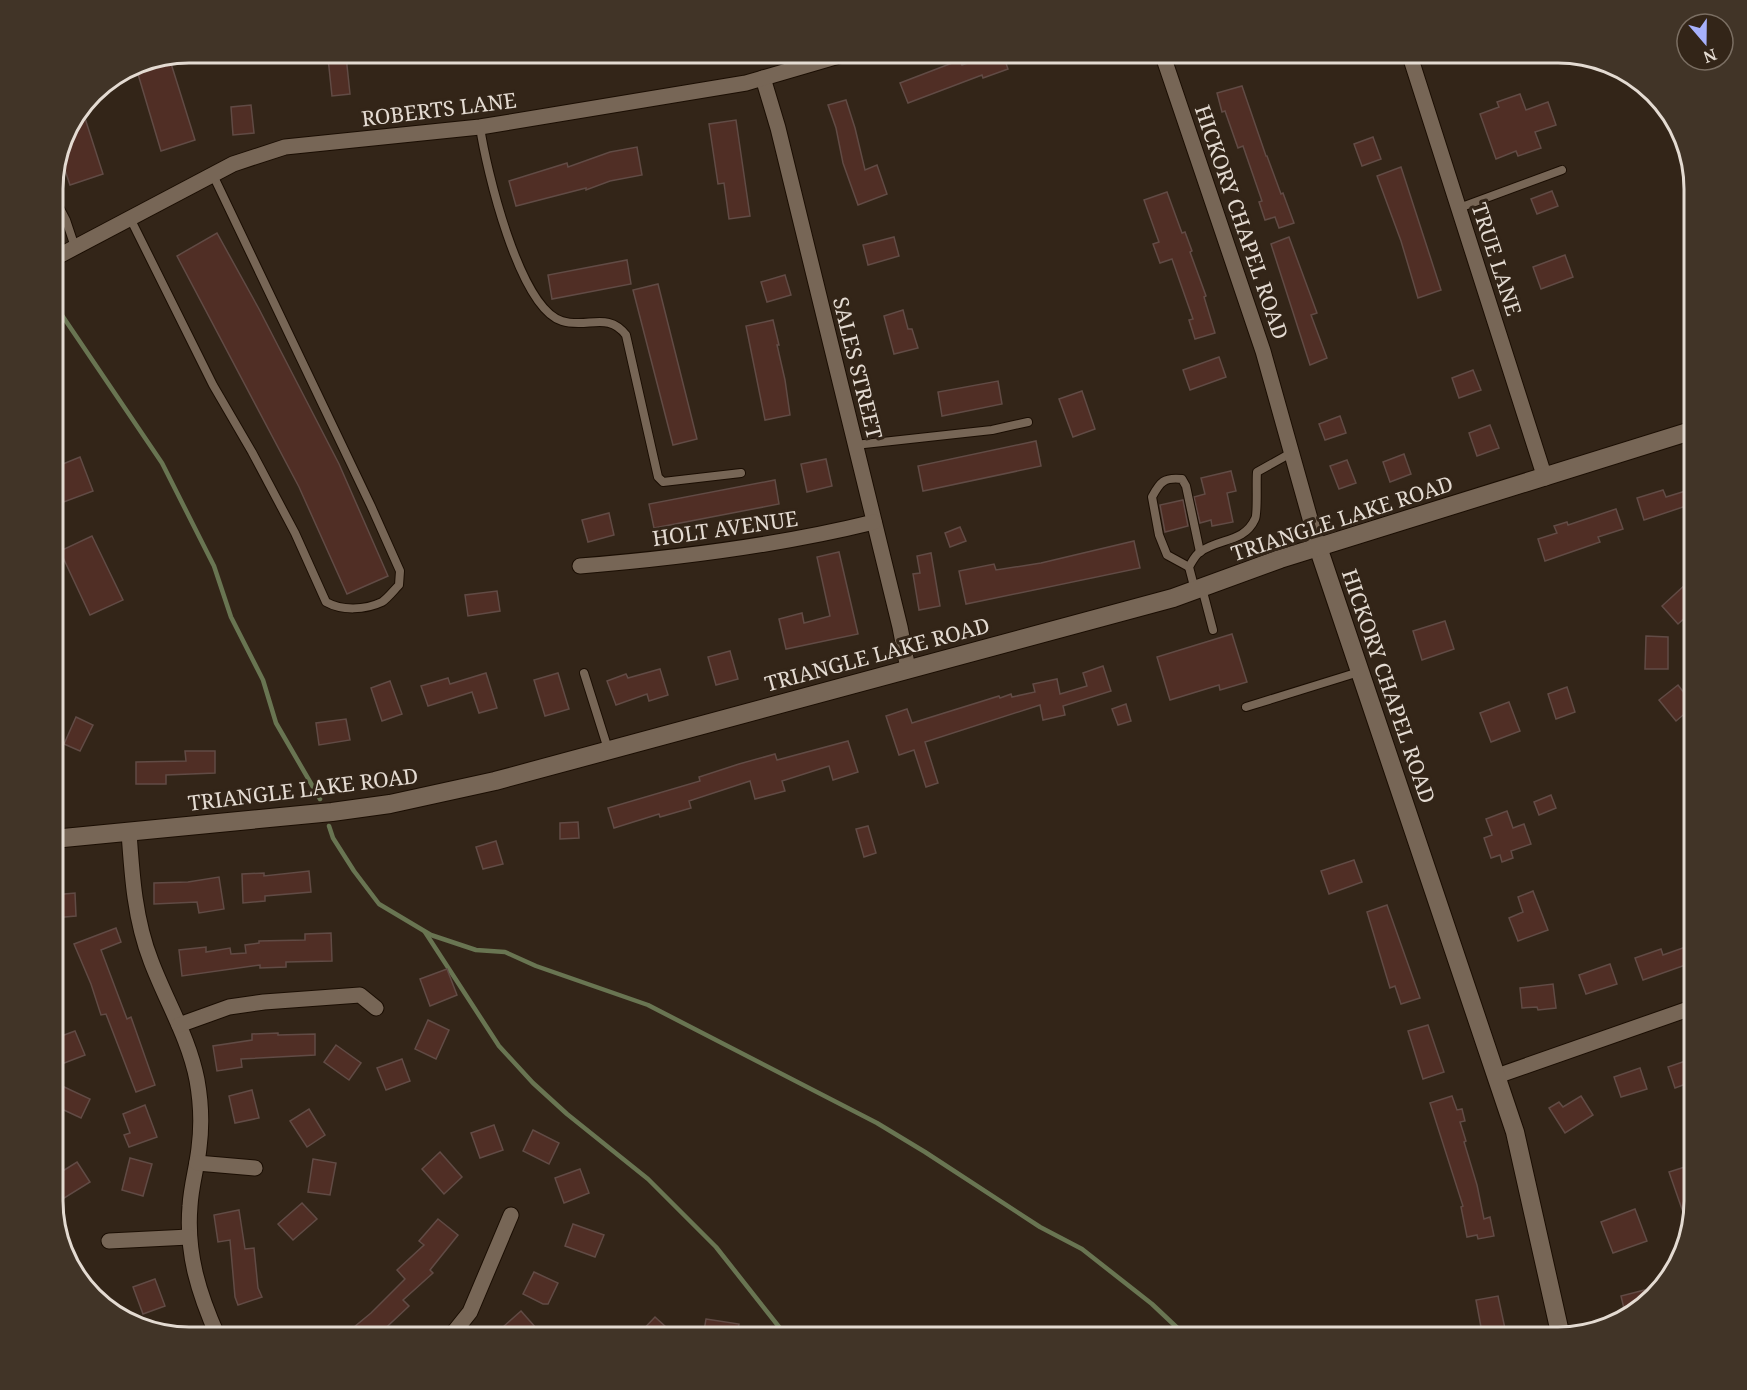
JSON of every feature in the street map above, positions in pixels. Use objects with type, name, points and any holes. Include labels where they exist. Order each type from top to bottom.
[{"type":"street","name":"ROBERTS LANE","points":[[63,254],[233,164],[285,147],[480,127],[746,83],[813,63]]},
{"type":"street","name":"HICKORY CHAPEL ROAD","points":[[1166,63],[1263,351],[1318,547],[1515,1132],[1559,1327]]},
{"type":"street","name":"TRUE LANE","points":[[1413,63],[1545,478]]},
{"type":"street","name":"SALES STREET","points":[[763,78],[778,128],[900,627],[908,669]]},
{"type":"street","name":"TRIANGLE LAKE ROAD","points":[[63,838],[332,812],[390,804],[495,781],[1173,598],[1318,547],[1684,434]]},
{"type":"street","name":"HOLT AVENUE","points":[[580,566],[713,553],[817,536],[874,522]]},
{"type":"street","points":[[129,832],[132,886],[141,930],[151,961],[189,1052],[199,1093],[201,1129],[190,1204],[189,1238],[199,1292],[213,1327]]},
{"type":"street","points":[[179,1025],[229,1007],[264,1002],[360,995],[376,1008]]},
{"type":"street","points":[[1497,1076],[1684,1011]]},
{"type":"street","points":[[197,1163],[255,1168]]},
{"type":"street","points":[[458,1327],[470,1312],[511,1215]]},
{"type":"street","points":[[109,1241],[189,1238]]},
{"type":"lane","points":[[480,127],[485,160],[502,219],[525,278],[542,305],[561,321],[575,323],[611,321],[621,327],[626,334],[658,477],[663,482],[741,472]]},
{"type":"lane","points":[[1459,208],[1562,170]]},
{"type":"lane","points":[[130,218],[213,386],[252,452],[295,533],[326,602],[335,608],[356,609],[383,601],[399,585],[400,571],[213,175]]},
{"type":"lane","points":[[63,214],[75,247]]},
{"type":"lane","points":[[855,445],[992,430],[1028,422]]},
{"type":"lane","points":[[1189,567],[1200,552],[1243,536],[1257,518],[1255,489],[1257,472],[1291,453]]},
{"type":"lane","points":[[1200,552],[1186,486],[1182,479],[1171,478],[1163,482],[1152,497],[1159,536],[1167,555],[1189,567],[1213,630]]},
{"type":"lane","points":[[1246,707],[1360,672]]},
{"type":"lane","points":[[584,673],[608,750]]},
{"type":"building","points":[[329,63],[347,63],[350,94],[332,96]]},
{"type":"building","points":[[952,63],[961,63],[962,65],[1006,63],[1008,69],[983,78],[982,75],[908,103],[900,83]]},
{"type":"building","points":[[171,64],[195,140],[161,151],[138,74]]},
{"type":"building","points":[[1242,86],[1266,156],[1294,223],[1279,228],[1275,217],[1265,220],[1259,202],[1262,201],[1243,146],[1238,148],[1225,111],[1222,112],[1217,93]]},
{"type":"building","points":[[1520,94],[1526,110],[1548,102],[1556,125],[1535,132],[1541,148],[1518,156],[1516,151],[1496,159],[1480,114],[1499,107],[1497,102]]},
{"type":"building","points":[[846,100],[865,170],[877,165],[887,194],[858,205],[843,163],[836,128],[828,105]]},
{"type":"building","points":[[251,105],[254,133],[233,135],[231,107]]},
{"type":"building","points":[[85,118],[103,174],[70,185],[65,169],[67,157],[76,133]]},
{"type":"building","points":[[736,120],[750,216],[729,219],[724,183],[718,184],[709,124]]},
{"type":"building","points":[[1373,137],[1381,159],[1362,166],[1354,144]]},
{"type":"building","points":[[637,147],[642,175],[610,181],[586,190],[586,188],[516,206],[509,181],[567,163],[568,167],[610,152]]},
{"type":"building","points":[[1401,167],[1441,290],[1418,298],[1401,241],[1377,176]]},
{"type":"building","points":[[1552,191],[1558,206],[1537,214],[1531,199]]},
{"type":"building","points":[[1167,192],[1182,233],[1185,232],[1192,251],[1190,252],[1206,296],[1204,297],[1215,333],[1195,339],[1189,320],[1193,319],[1172,259],[1160,263],[1153,244],[1159,242],[1144,200]]},
{"type":"building","points":[[217,233],[339,464],[388,576],[347,594],[299,487],[177,256]]},
{"type":"building","points":[[894,237],[899,256],[868,265],[863,245]]},
{"type":"building","points":[[1289,237],[1317,313],[1311,315],[1327,358],[1310,365],[1271,244]]},
{"type":"building","points":[[1565,255],[1573,277],[1541,289],[1533,267]]},
{"type":"building","points":[[627,260],[631,284],[552,299],[548,275]]},
{"type":"building","points":[[785,275],[791,295],[767,302],[761,282]]},
{"type":"building","points":[[658,284],[697,439],[673,445],[633,290]]},
{"type":"building","points":[[903,310],[908,329],[912,329],[918,348],[894,354],[884,316]]},
{"type":"building","points":[[773,320],[790,415],[765,420],[746,326]]},
{"type":"building","points":[[1219,357],[1226,377],[1190,390],[1183,370]]},
{"type":"building","points":[[1473,370],[1481,390],[1459,398],[1452,378]]},
{"type":"building","points":[[998,381],[1002,404],[942,416],[938,392]]},
{"type":"building","points":[[1082,391],[1095,429],[1073,437],[1059,399]]},
{"type":"building","points":[[1340,416],[1346,433],[1325,440],[1319,424]]},
{"type":"building","points":[[1490,425],[1499,448],[1477,456],[1469,433]]},
{"type":"building","points":[[1036,441],[1041,466],[923,491],[918,466]]},
{"type":"building","points":[[1404,454],[1411,474],[1390,482],[1383,462]]},
{"type":"building","points":[[80,457],[93,491],[63,502],[63,464]]},
{"type":"building","points":[[826,459],[832,486],[807,492],[801,464]]},
{"type":"building","points":[[1347,460],[1356,483],[1339,489],[1330,466]]},
{"type":"building","points":[[1231,471],[1236,491],[1227,493],[1233,522],[1212,526],[1211,520],[1200,523],[1194,497],[1205,494],[1201,478]]},
{"type":"building","points":[[775,480],[779,504],[654,528],[649,504]]},
{"type":"building","points":[[1663,490],[1666,497],[1684,491],[1684,507],[1644,520],[1637,498]]},
{"type":"building","points":[[1183,500],[1188,526],[1165,532],[1160,505]]},
{"type":"building","points":[[1616,509],[1623,529],[1598,537],[1600,542],[1545,561],[1538,539],[1557,533],[1554,526],[1567,522],[1568,525]]},
{"type":"building","points":[[609,513],[614,535],[588,542],[582,520]]},
{"type":"building","points":[[960,527],[966,541],[950,547],[945,533]]},
{"type":"building","points":[[92,536],[123,600],[90,615],[63,557],[63,550]]},
{"type":"building","points":[[1134,541],[1140,568],[966,604],[959,571],[994,564],[996,570],[1041,563]]},
{"type":"building","points":[[839,552],[858,634],[786,649],[779,619],[802,613],[804,623],[830,616],[817,557]]},
{"type":"building","points":[[931,553],[940,606],[919,610],[913,574],[920,573],[917,556]]},
{"type":"building","points":[[1684,586],[1684,619],[1678,624],[1662,606]]},
{"type":"building","points":[[497,591],[500,611],[468,616],[465,595]]},
{"type":"building","points":[[1445,621],[1454,649],[1422,660],[1413,631]]},
{"type":"building","points":[[1232,634],[1247,682],[1220,690],[1219,685],[1170,700],[1157,657]]},
{"type":"building","points":[[1646,636],[1668,637],[1668,669],[1645,669]]},
{"type":"building","points":[[730,651],[738,679],[716,685],[708,657]]},
{"type":"building","points":[[1103,666],[1111,691],[1063,706],[1065,715],[1043,720],[1040,705],[925,742],[938,783],[926,787],[914,750],[899,755],[886,716],[907,709],[912,723],[999,696],[1000,698],[1011,694],[1012,697],[1035,692],[1033,684],[1057,679],[1060,694],[1087,686],[1083,673]]},
{"type":"building","points":[[660,669],[668,695],[649,701],[647,694],[616,705],[607,681],[626,674],[628,678]]},
{"type":"building","points":[[486,673],[497,708],[479,713],[472,692],[428,706],[421,686],[448,678],[450,684]]},
{"type":"building","points":[[558,673],[569,709],[545,716],[534,680]]},
{"type":"building","points":[[390,681],[402,714],[382,721],[371,688]]},
{"type":"building","points":[[1678,685],[1684,693],[1684,714],[1676,721],[1659,700]]},
{"type":"building","points":[[1567,687],[1575,712],[1556,719],[1548,694]]},
{"type":"building","points":[[1509,702],[1520,731],[1491,742],[1480,713]]},
{"type":"building","points":[[1126,704],[1131,721],[1118,725],[1112,709]]},
{"type":"building","points":[[76,717],[93,725],[80,751],[64,744]]},
{"type":"building","points":[[346,719],[350,740],[319,745],[316,723]]},
{"type":"building","points":[[848,741],[858,772],[833,780],[829,766],[782,781],[785,791],[755,799],[750,781],[689,801],[691,808],[660,817],[659,814],[614,828],[608,808],[700,781],[699,777],[739,764],[775,754],[777,760]]},
{"type":"building","points":[[185,751],[215,751],[215,773],[166,775],[166,784],[136,784],[136,762],[186,761]]},
{"type":"building","points":[[1551,795],[1556,808],[1539,815],[1534,802]]},
{"type":"building","points":[[1507,811],[1513,828],[1524,824],[1531,844],[1511,851],[1513,858],[1502,862],[1500,855],[1491,858],[1484,838],[1492,835],[1486,819]]},
{"type":"building","points":[[578,822],[579,838],[560,839],[560,823]]},
{"type":"building","points":[[868,826],[876,853],[864,857],[856,829]]},
{"type":"building","points":[[496,841],[503,864],[483,869],[476,847]]},
{"type":"building","points":[[1354,860],[1362,882],[1329,894],[1321,871]]},
{"type":"building","points":[[309,871],[311,892],[265,896],[265,901],[243,903],[242,874],[264,873],[264,876]]},
{"type":"building","points":[[219,877],[224,909],[199,913],[197,902],[154,904],[154,883],[188,882]]},
{"type":"building","points":[[1533,891],[1548,930],[1518,941],[1509,918],[1523,912],[1518,897]]},
{"type":"building","points":[[75,893],[76,916],[63,917],[63,894]]},
{"type":"building","points":[[1387,905],[1420,998],[1401,1004],[1395,986],[1390,988],[1367,912]]},
{"type":"building","points":[[116,928],[121,942],[101,950],[127,1019],[131,1017],[155,1085],[136,1092],[106,1014],[101,1015],[74,944]]},
{"type":"building","points":[[331,933],[332,961],[286,962],[286,967],[260,968],[260,965],[182,976],[179,950],[206,947],[206,952],[230,948],[231,954],[246,953],[245,945],[259,943],[259,941],[305,940],[305,934]]},
{"type":"building","points":[[1684,948],[1684,966],[1643,980],[1635,958],[1661,949],[1663,955]]},
{"type":"building","points":[[1610,964],[1617,984],[1586,994],[1579,975]]},
{"type":"building","points":[[447,969],[457,995],[430,1006],[420,979]]},
{"type":"building","points":[[1553,984],[1556,1008],[1538,1010],[1537,1007],[1522,1008],[1520,988]]},
{"type":"building","points":[[428,1020],[449,1030],[436,1059],[415,1049]]},
{"type":"building","points":[[1428,1025],[1444,1072],[1423,1079],[1408,1031]]},
{"type":"building","points":[[75,1031],[85,1055],[63,1063],[63,1035]]},
{"type":"building","points":[[278,1033],[278,1035],[315,1034],[315,1055],[241,1059],[242,1067],[217,1071],[213,1046],[252,1040],[252,1034]]},
{"type":"building","points":[[336,1045],[361,1063],[349,1080],[324,1062]]},
{"type":"building","points":[[402,1059],[410,1081],[386,1090],[377,1068]]},
{"type":"building","points":[[1684,1061],[1684,1085],[1675,1088],[1668,1067]]},
{"type":"building","points":[[1640,1068],[1647,1089],[1621,1097],[1614,1077]]},
{"type":"building","points":[[63,1086],[90,1099],[81,1118],[63,1110]]},
{"type":"building","points":[[252,1090],[259,1118],[235,1123],[229,1096]]},
{"type":"building","points":[[1452,1096],[1457,1110],[1462,1109],[1465,1121],[1460,1122],[1466,1141],[1464,1142],[1484,1219],[1490,1217],[1494,1236],[1478,1239],[1477,1235],[1467,1237],[1461,1207],[1463,1206],[1430,1103]]},
{"type":"building","points":[[1581,1096],[1593,1115],[1565,1133],[1549,1108],[1559,1102],[1563,1107]]},
{"type":"building","points":[[145,1105],[157,1137],[129,1147],[124,1135],[130,1133],[123,1114]]},
{"type":"building","points":[[309,1109],[325,1135],[307,1147],[290,1121]]},
{"type":"building","points":[[494,1125],[503,1150],[480,1158],[471,1133]]},
{"type":"building","points":[[533,1130],[559,1143],[549,1164],[523,1151]]},
{"type":"building","points":[[440,1152],[462,1177],[444,1194],[422,1169]]},
{"type":"building","points":[[130,1158],[152,1164],[143,1196],[122,1190]]},
{"type":"building","points":[[313,1159],[336,1163],[330,1195],[308,1192]]},
{"type":"building","points":[[77,1162],[90,1182],[63,1199],[63,1171]]},
{"type":"building","points":[[1684,1167],[1683,1212],[1669,1172]]},
{"type":"building","points":[[580,1169],[589,1193],[564,1203],[555,1178]]},
{"type":"building","points":[[302,1203],[317,1219],[293,1240],[278,1224]]},
{"type":"building","points":[[1635,1209],[1647,1241],[1613,1253],[1601,1222]]},
{"type":"building","points":[[239,1210],[245,1249],[254,1248],[258,1288],[262,1297],[238,1305],[235,1297],[230,1240],[218,1242],[214,1215]]},
{"type":"building","points":[[438,1219],[458,1235],[430,1270],[433,1273],[403,1300],[409,1306],[387,1327],[354,1327],[405,1279],[397,1270],[424,1245],[419,1241]]},
{"type":"building","points":[[573,1224],[604,1235],[595,1257],[565,1246]]},
{"type":"building","points":[[534,1272],[558,1283],[548,1304],[543,1304],[523,1294]]},
{"type":"building","points":[[155,1279],[165,1306],[143,1314],[133,1287]]},
{"type":"building","points":[[1648,1289],[1624,1308],[1621,1296]]},
{"type":"building","points":[[1498,1296],[1505,1327],[1481,1327],[1476,1300]]},
{"type":"building","points":[[521,1311],[535,1327],[503,1327]]},
{"type":"building","points":[[655,1317],[666,1327],[646,1327]]},
{"type":"building","points":[[706,1319],[739,1324],[738,1327],[705,1327]]},
{"type":"waterway","points":[[63,317],[162,463],[214,566],[231,617],[263,680],[276,723],[320,799]]},
{"type":"waterway","points":[[329,826],[333,838],[354,871],[379,904],[431,935],[476,950],[505,952],[536,966],[648,1005],[877,1123],[1040,1227],[1082,1249],[1152,1304],[1176,1327]]},
{"type":"waterway","points":[[425,932],[499,1046],[533,1083],[567,1114],[648,1179],[716,1247],[779,1327]]}]
